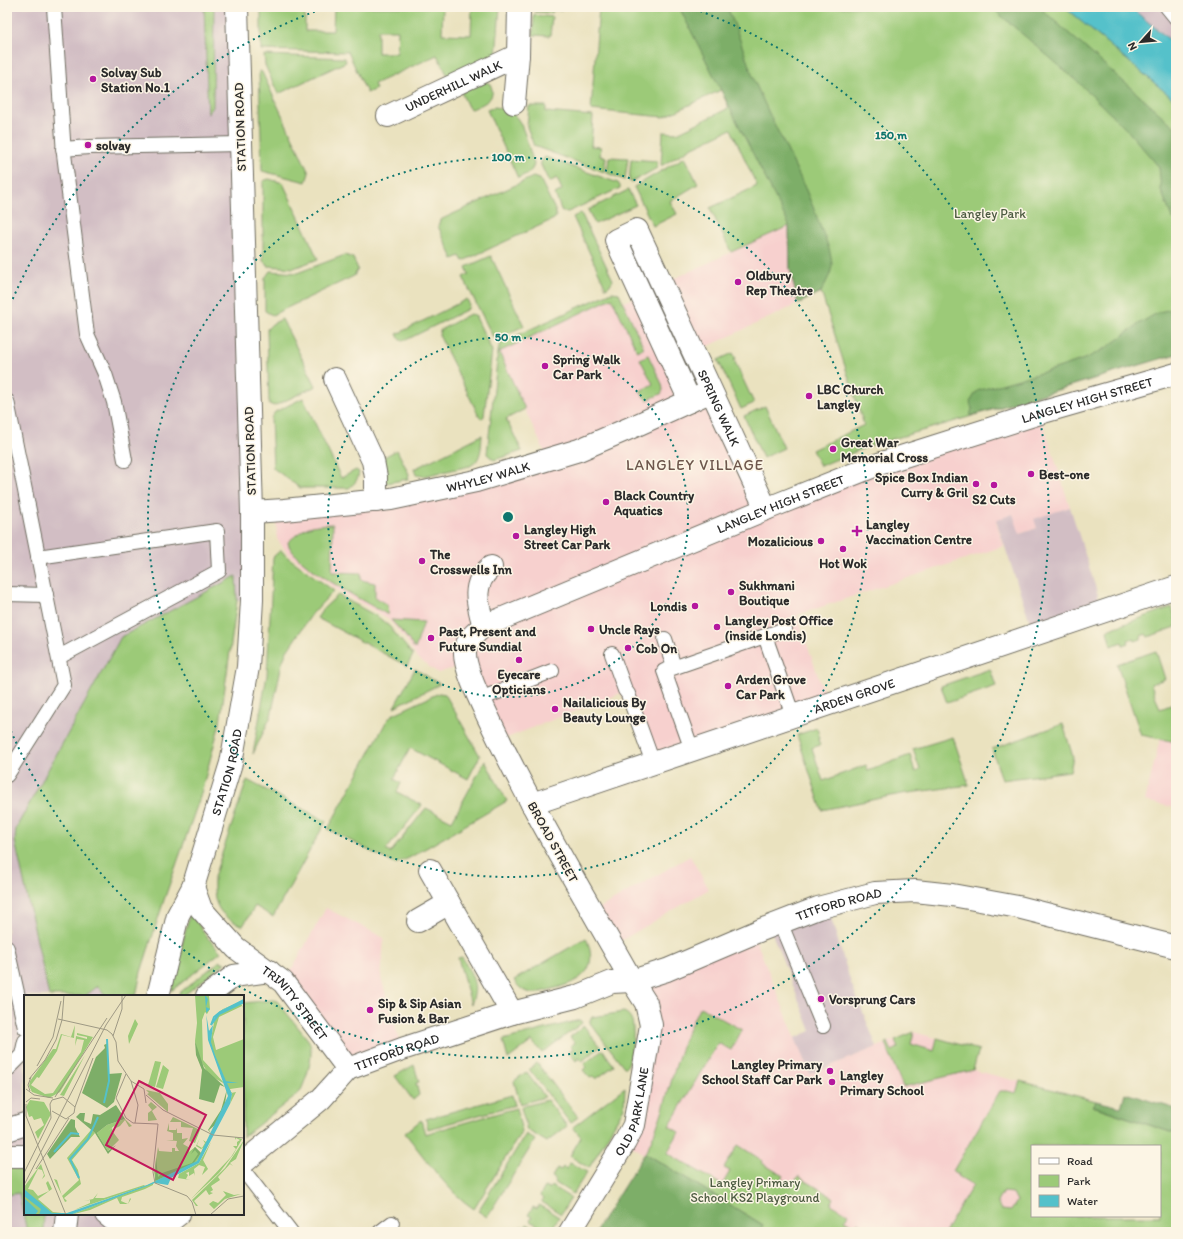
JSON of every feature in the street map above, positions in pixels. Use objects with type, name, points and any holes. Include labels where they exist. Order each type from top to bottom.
[{"type":"main road","name":"STATION ROAD","points":[[158,995],[178,916],[192,887],[231,763],[248,667],[252,600],[252,512],[237,7]]},
{"type":"main road","points":[[514,103],[520,7]]},
{"type":"main road","name":"UNDERHILL WALK","points":[[388,116],[518,55]]},
{"type":"main road","name":"SPRING WALK","points":[[690,401],[616,240],[637,230],[766,509]]},
{"type":"main road","points":[[651,316],[672,306]]},
{"type":"main road","name":"LANGLEY HIGH STREET","points":[[484,626],[766,509],[879,464],[1040,413],[1176,374]]},
{"type":"main road","points":[[334,379],[373,461],[376,477],[376,501]]},
{"type":"main road","name":"WHYLEY WALK","points":[[252,512],[391,499],[476,481],[579,450],[711,392]]},
{"type":"main road","points":[[484,626],[477,604],[479,582],[483,574],[491,567]]},
{"type":"main road","name":"ARDEN GROVE","points":[[532,804],[1176,587]]},
{"type":"main road","name":"BROAD STREET","points":[[484,626],[474,633],[465,651],[466,664],[480,699],[499,741],[532,804],[632,981]]},
{"type":"main road","points":[[430,870],[512,1013]]},
{"type":"main road","points":[[192,887],[201,909],[236,948],[268,971]]},
{"type":"main road","name":"TITFORD ROAD","points":[[244,1162],[321,1099],[348,1069],[402,1049],[512,1013],[575,997],[612,982],[632,981],[667,970],[780,922],[827,905],[875,893],[915,891],[952,895],[1018,907],[1176,947]]},
{"type":"main road","points":[[418,921],[449,902]]},
{"type":"main road","name":"TRINITY STREET","points":[[208,995],[234,976],[268,971],[283,982],[348,1069]]},
{"type":"main road","name":"OLD PARK LANE","points":[[570,1232],[634,1125],[651,1025],[646,1003],[632,981]]},
{"type":"main road","points":[[7,1130],[24,1124]]},
{"type":"main road","points":[[7,1156],[24,1156]]},
{"type":"main road","points":[[66,1232],[67,1215]]},
{"type":"main road","points":[[107,1215],[112,1219],[158,1230],[178,1215]]},
{"type":"lane","points":[[54,7],[63,149],[87,334],[105,374],[114,402],[125,460]]},
{"type":"lane","points":[[1167,7],[1176,18]]},
{"type":"lane","points":[[63,149],[89,147],[241,144]]},
{"type":"lane","points":[[7,401],[11,439],[38,557],[64,685],[7,775]]},
{"type":"lane","points":[[38,557],[217,531],[219,571],[59,657]]},
{"type":"lane","points":[[7,594],[46,595]]},
{"type":"lane","points":[[692,750],[664,671],[785,629]]},
{"type":"lane","points":[[765,636],[792,716]]},
{"type":"lane","points":[[665,639],[674,667]]},
{"type":"lane","points":[[612,654],[653,763]]},
{"type":"lane","points":[[480,699],[552,671]]},
{"type":"lane","points":[[780,922],[824,1026]]},
{"type":"lane","points":[[7,948],[24,1024]]},
{"type":"lane","points":[[7,1070],[22,1055],[24,1046]]},
{"type":"lane","points":[[244,1171],[291,1232]]},
{"type":"lane","points":[[380,1232],[392,1223]]},
{"type":"shaded area","points":[[7,7],[237,7],[252,600],[237,601],[90,975],[105,995],[24,995],[24,1215],[107,1215],[112,1219],[106,1232],[7,1232]]},
{"type":"shaded area","points":[[1130,7],[1176,7],[1176,41],[1171,41]]},
{"type":"shaded area","points":[[789,225],[790,268],[798,304],[694,353],[765,508],[1040,413],[1070,507],[1035,519],[1037,528],[1020,534],[996,521],[1004,546],[797,615],[828,705],[653,763],[621,693],[499,741],[466,664],[438,673],[416,657],[406,640],[387,618],[338,591],[288,554],[277,539],[276,510],[548,459],[498,352],[612,298],[616,306]]},
{"type":"shaded area","points":[[1070,507],[1103,611],[1034,634],[996,520],[1013,514],[1020,534],[1037,528],[1034,519]]},
{"type":"shaded area","points":[[1160,739],[1176,742],[1176,808],[1145,801]]},
{"type":"shaded area","points":[[690,856],[709,889],[612,946],[593,912]]},
{"type":"shaded area","points":[[827,905],[851,983],[877,1047],[810,1074],[795,1038],[811,1031],[769,926]]},
{"type":"shaded area","points":[[326,908],[384,938],[381,978],[402,1049],[348,1069],[283,982]]},
{"type":"shaded area","name":"Langley Primary School","points":[[753,933],[810,1074],[914,1032],[979,1050],[973,1070],[1121,1107],[1125,1093],[1176,1109],[1176,1232],[759,1232],[763,1225],[625,1142],[651,1025],[632,981]]},
{"type":"green space","points":[[204,7],[214,7],[213,107],[208,114]]},
{"type":"green space","points":[[261,7],[305,7],[305,31],[333,31],[334,7],[443,7],[442,34],[471,35],[472,7],[500,7],[496,57],[449,78],[437,55],[374,84],[376,89],[367,93],[348,52],[261,50]],"holes":[[[378,30],[398,30],[397,53],[378,53]]]},
{"type":"green space","points":[[535,7],[563,7],[562,10],[553,10],[552,13],[535,12]]},
{"type":"green space","name":"Langley Park","points":[[599,7],[1064,7],[1176,101],[1176,354],[872,445],[820,466],[812,450],[864,425],[821,292],[798,304],[790,268],[789,226],[731,252],[710,208],[757,186],[731,129],[691,148],[661,166],[663,132],[677,133],[729,108],[721,90],[664,117],[591,110]]},
{"type":"green space","points":[[679,7],[727,7],[757,87],[813,207],[829,248],[832,267],[821,292],[798,304],[790,268],[789,225]]},
{"type":"green space","points":[[991,7],[1039,7],[1176,128],[1176,220],[1172,218],[1161,190],[1159,167],[1128,131],[1077,81]]},
{"type":"green space","points":[[534,15],[552,17],[550,36],[533,35]]},
{"type":"green space","points":[[264,55],[345,58],[346,62],[278,94],[265,65]]},
{"type":"green space","points":[[259,71],[262,72],[309,173],[306,182],[262,171]]},
{"type":"green space","points":[[478,82],[486,82],[490,84],[492,94],[485,103],[472,109],[468,107],[460,90]]},
{"type":"green space","points":[[529,106],[546,106],[546,112],[593,116],[591,146],[601,147],[600,156],[606,157],[604,172],[534,146],[527,127]]},
{"type":"green space","points":[[495,107],[508,111],[517,118],[527,142],[534,164],[530,171],[518,178],[487,110]]},
{"type":"green space","points":[[545,157],[618,183],[620,188],[568,212],[562,212],[555,194],[562,190],[557,178],[549,182],[541,165],[541,162]]},
{"type":"green space","points":[[609,157],[628,158],[625,180],[607,173]]},
{"type":"green space","points":[[685,157],[698,184],[670,201],[677,214],[653,226],[634,187]]},
{"type":"green space","points":[[631,159],[657,161],[657,168],[632,182],[629,181]]},
{"type":"green space","points":[[533,177],[540,179],[556,212],[554,219],[463,261],[460,256],[453,259],[438,226],[440,220]]},
{"type":"green space","points":[[269,179],[283,183],[318,259],[294,268],[268,266],[263,261],[263,181]]},
{"type":"green space","points":[[628,190],[636,205],[595,224],[588,210]]},
{"type":"green space","points":[[581,213],[613,280],[606,288],[573,217]]},
{"type":"green space","points":[[345,255],[353,258],[358,269],[354,276],[272,315],[265,311],[265,278],[270,271],[297,273]]},
{"type":"green space","points":[[491,256],[524,326],[498,338],[493,337],[463,277],[469,274],[466,267]]},
{"type":"green space","points":[[612,292],[619,293],[644,348],[637,351],[612,298],[499,352],[525,409],[506,419],[522,451],[494,460],[487,454],[500,343]]},
{"type":"green space","points":[[467,299],[469,304],[468,309],[406,340],[400,340],[397,334]]},
{"type":"green space","points":[[1176,308],[1176,354],[970,416],[972,409],[970,402],[977,391],[1058,368],[1087,358],[1106,348],[1140,323],[1159,312]]},
{"type":"green space","points":[[470,314],[475,315],[492,351],[484,416],[482,419],[480,418],[439,335],[440,330]]},
{"type":"green space","points":[[282,319],[316,386],[274,406],[269,404],[267,329],[272,324]]},
{"type":"green space","points":[[733,353],[736,359],[734,360],[754,403],[741,409],[718,360]]},
{"type":"green space","points":[[648,355],[662,384],[663,390],[661,394],[647,400],[640,391],[653,384],[640,359]]},
{"type":"green space","points":[[303,398],[341,478],[356,470],[359,472],[356,481],[349,488],[300,488],[273,468],[271,418],[275,412]]},
{"type":"green space","points":[[765,406],[784,448],[763,458],[744,416]]},
{"type":"green space","points":[[482,435],[479,457],[470,466],[424,476],[416,475],[414,469]]},
{"type":"green space","points":[[397,450],[409,474],[408,479],[387,483],[384,478],[380,459]]},
{"type":"green space","points":[[333,524],[332,572],[361,573],[361,580],[375,583],[375,597],[387,605],[388,615],[331,582],[301,560],[292,550],[288,542],[308,527]]},
{"type":"green space","points":[[281,550],[286,556],[334,591],[312,614],[287,651],[282,663],[271,716],[253,754],[267,675],[273,557]]},
{"type":"green space","points":[[236,576],[237,601],[220,723],[200,797],[164,900],[141,972],[136,995],[105,995],[98,986],[86,995],[49,995],[15,841],[16,828],[121,637]]},
{"type":"green space","points":[[338,595],[378,617],[389,626],[413,655],[407,666],[317,618],[324,608]]},
{"type":"green space","points":[[1172,607],[1176,620],[1176,627],[1148,637],[1146,634],[1141,636],[1141,639],[1135,641],[1134,638],[1128,640],[1129,643],[1123,645],[1122,642],[1111,646],[1107,631],[1110,629]]},
{"type":"green space","points":[[391,620],[424,622],[415,649],[404,634]]},
{"type":"green space","points":[[1156,651],[1165,679],[1151,684],[1160,709],[1176,703],[1176,742],[1141,735],[1117,664]]},
{"type":"green space","points":[[415,669],[440,684],[394,707]]},
{"type":"green space","points":[[990,669],[996,686],[947,703],[941,686]]},
{"type":"green space","points":[[439,693],[445,694],[480,756],[468,779],[410,748],[394,779],[401,783],[397,792],[422,805],[386,850],[390,853],[426,808],[452,821],[485,761],[507,801],[409,858],[395,864],[328,829],[386,722],[392,715]]},
{"type":"green space","points":[[1063,724],[1073,757],[1070,771],[1002,780],[992,749]]},
{"type":"green space","points":[[817,728],[820,745],[812,748],[823,781],[866,765],[868,771],[910,755],[915,772],[920,770],[913,749],[953,737],[969,785],[901,794],[822,810],[797,735]]},
{"type":"green space","points":[[247,780],[326,821],[273,917],[255,906],[243,926],[227,918],[218,908],[214,894],[214,877]]},
{"type":"green space","points":[[190,912],[207,937],[221,952],[171,991]]},
{"type":"green space","points":[[586,938],[590,949],[591,958],[589,966],[585,973],[572,983],[534,993],[523,990],[514,980]]},
{"type":"green space","points":[[462,957],[474,985],[475,991],[471,1004],[458,958]]},
{"type":"green space","points":[[220,961],[225,963],[184,995],[178,994]]},
{"type":"green space","points":[[273,1000],[277,1001],[309,1041],[311,1053],[309,1067],[300,1092],[244,1136],[244,1003]]},
{"type":"green space","name":"Langley Primary School KS2 Playground","points":[[700,1007],[742,1030],[731,1050],[718,1043],[669,1126],[679,1132],[667,1153],[722,1185],[730,1171],[724,1168],[738,1145],[763,1161],[762,1163],[783,1176],[781,1179],[792,1186],[798,1176],[834,1198],[831,1204],[848,1214],[845,1220],[855,1226],[858,1222],[860,1223],[855,1232],[759,1232],[763,1225],[645,1153],[660,1117],[684,1042]]},
{"type":"green space","points":[[624,1012],[629,1015],[633,1025],[630,1058],[626,1067],[624,1067],[590,1023],[592,1017]]},
{"type":"green space","points":[[580,1020],[582,1023],[542,1053],[532,1041],[508,1059],[503,1040]]},
{"type":"green space","points":[[584,1026],[600,1047],[582,1061],[579,1058],[576,1061],[569,1052],[573,1049],[570,1046],[575,1043],[570,1037]]},
{"type":"green space","points":[[914,1032],[911,1044],[934,1051],[937,1038],[979,1050],[973,1070],[903,1087],[885,1043],[888,1042],[892,1051],[898,1048],[895,1040]]},
{"type":"green space","points":[[603,1050],[614,1066],[596,1079],[593,1076],[590,1078],[583,1070],[586,1067],[584,1064]]},
{"type":"green space","points":[[537,1063],[578,1117],[570,1123],[529,1069]]},
{"type":"green space","points":[[414,1065],[419,1082],[416,1083],[419,1095],[413,1100],[395,1076]]},
{"type":"green space","points":[[526,1072],[545,1097],[520,1104],[514,1081]]},
{"type":"green space","points":[[1020,1081],[1096,1101],[1093,1106],[1176,1134],[1176,1232],[945,1232],[973,1185],[958,1176],[959,1174],[953,1171],[1000,1091],[1016,1093]],"holes":[[[1003,1192],[1013,1193],[1017,1201],[1011,1211],[1001,1210],[997,1202]]]},
{"type":"green space","points":[[625,1087],[624,1108],[589,1168],[570,1156],[581,1137],[573,1127]]},
{"type":"green space","points":[[1125,1093],[1176,1109],[1176,1134],[1093,1106],[1096,1101],[1121,1107]]},
{"type":"green space","points":[[512,1095],[515,1105],[428,1129],[426,1119]]},
{"type":"green space","points":[[547,1100],[567,1126],[547,1142],[527,1130],[521,1107]]},
{"type":"green space","points":[[516,1108],[522,1131],[474,1209],[464,1202],[446,1184],[405,1133],[421,1120],[425,1134]]},
{"type":"green space","points":[[526,1134],[535,1140],[487,1217],[478,1211]]},
{"type":"green space","points":[[645,1153],[763,1225],[759,1232],[595,1232]]},
{"type":"green space","points":[[570,1163],[587,1172],[573,1194],[554,1182],[555,1179],[552,1177],[557,1168],[561,1170],[563,1167],[566,1169]]},
{"type":"green space","points":[[20,1167],[24,1169],[24,1215],[44,1215],[43,1232],[27,1232],[19,1193],[7,1195],[7,1168]]},
{"type":"green space","points":[[551,1186],[571,1198],[561,1214],[542,1202],[543,1199],[540,1196],[545,1187],[549,1189]]},
{"type":"green space","points":[[539,1205],[559,1217],[550,1232],[530,1221],[532,1217],[528,1215],[533,1207],[537,1209]]},
{"type":"green space","points":[[527,1224],[541,1232],[517,1232],[521,1226],[525,1228]]},
{"type":"water","points":[[1064,7],[1130,7],[1171,41],[1176,41],[1176,101]]},
{"type":"place","name":"Solvay Sub Station No.1","points":[[93,79]]},
{"type":"place","name":"solvay","points":[[88,145]]},
{"type":"place","name":"Oldbury Rep Theatre","points":[[738,282]]},
{"type":"place","name":"Spring Walk Car Park","points":[[545,366]]},
{"type":"place","name":"LBC Church Langley","points":[[809,396]]},
{"type":"place","name":"Great War Memorial Cross","points":[[833,449]]},
{"type":"place","name":"Best-one","points":[[1031,474]]},
{"type":"place","name":"Spice Box Indian Curry & Gril","points":[[976,484]]},
{"type":"place","name":"S2 Cuts","points":[[994,485]]},
{"type":"place","name":"Black Country Aquatics","points":[[606,502]]},
{"type":"place","name":"Langley Vaccination Centre","points":[[857,531]]},
{"type":"place","name":"Langley High Street Car Park","points":[[516,536]]},
{"type":"place","name":"Mozalicious","points":[[821,541]]},
{"type":"place","name":"Hot Wok","points":[[843,549]]},
{"type":"place","name":"The Crosswells Inn","points":[[422,561]]},
{"type":"place","name":"Sukhmani Boutique","points":[[731,592]]},
{"type":"place","name":"Londis","points":[[695,606]]},
{"type":"place","name":"Langley Post Office (inside Londis)","points":[[717,627]]},
{"type":"place","name":"Uncle Rays","points":[[591,629]]},
{"type":"place","name":"Past, Present and Future Sundial","points":[[431,638]]},
{"type":"place","name":"Cob On","points":[[628,648]]},
{"type":"place","name":"Eyecare Opticians","points":[[519,660]]},
{"type":"place","name":"Arden Grove Car Park","points":[[728,686]]},
{"type":"place","name":"Nailalicious By Beauty Lounge","points":[[555,709]]},
{"type":"place","name":"Vorsprung Cars","points":[[821,999]]},
{"type":"place","name":"Sip & Sip Asian Fusion & Bar","points":[[370,1010]]},
{"type":"place","name":"Langley Primary School Staff Car Park","points":[[830,1071]]},
{"type":"place","name":"Langley Primary School","points":[[832,1082]]},
{"type":"district","name":"LANGLEY VILLAGE","points":[[695,465]]}]
